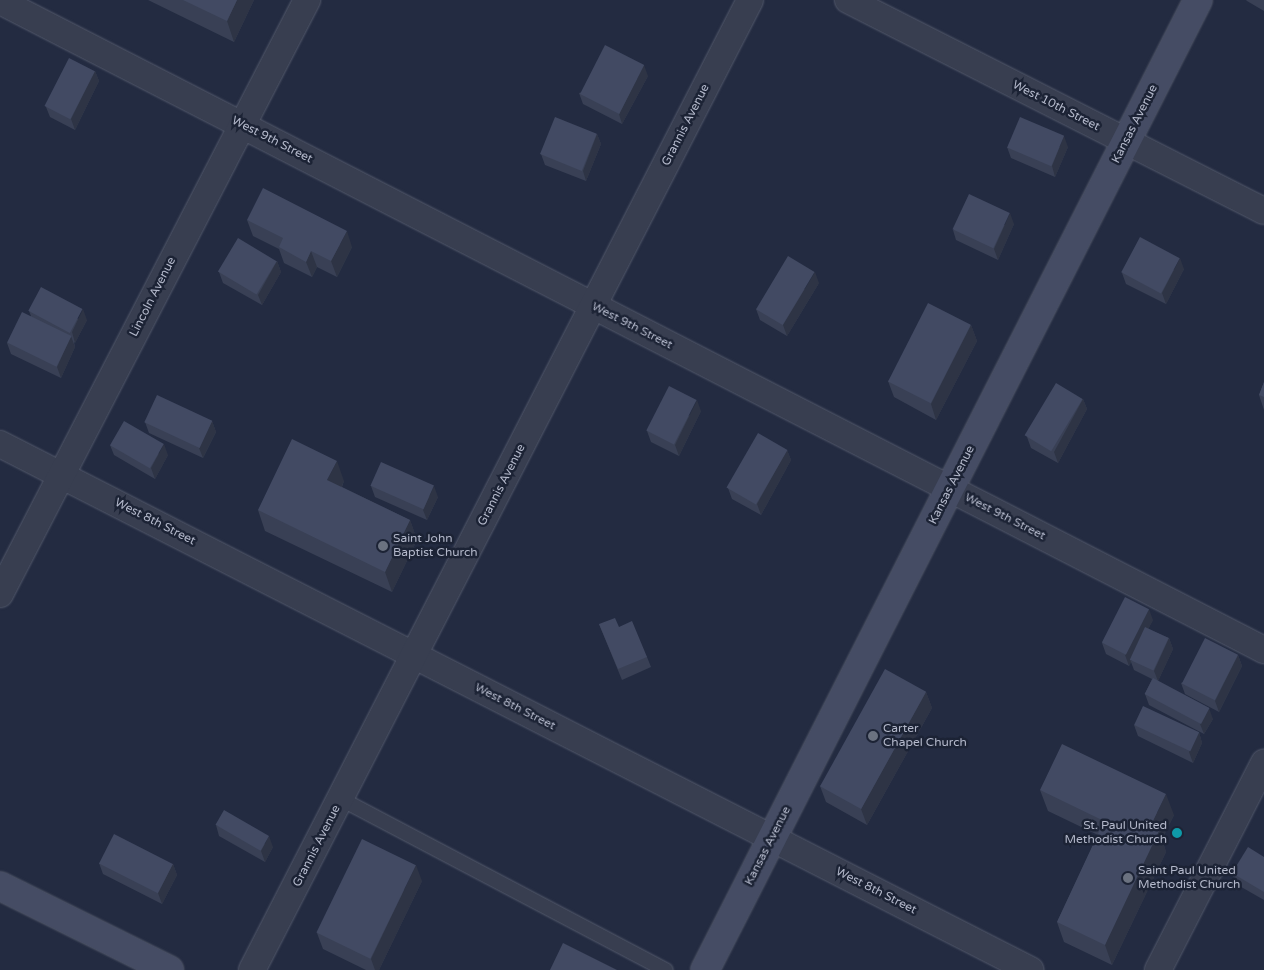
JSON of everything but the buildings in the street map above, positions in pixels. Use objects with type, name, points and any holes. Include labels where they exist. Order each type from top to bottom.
[{"type":"street","name":"Lincoln Avenue","points":[[0,594],[307,0]]},
{"type":"street","name":"Grannis Avenue","points":[[252,970],[415,656],[750,0]]},
{"type":"street","name":"West 10th Street","points":[[848,0],[1264,211]]},
{"type":"street","name":"Kansas Avenue","points":[[705,970],[1198,0]]},
{"type":"street","name":"West 9th Street","points":[[0,1],[1264,650]]},
{"type":"street","name":"West 8th Street","points":[[0,444],[1030,970]]},
{"type":"street","points":[[1158,970],[1264,763]]},
{"type":"street","points":[[0,886],[169,970]]},
{"type":"lane","points":[[341,799],[666,970]]},
{"type":"place","name":"Saint John Baptist Church","points":[[383,546]]},
{"type":"place","name":"Carter Chapel Church","points":[[873,736]]},
{"type":"place","name":"St. Paul United Methodist Church","points":[[1177,833]]},
{"type":"place","name":"Saint Paul United Methodist Church","points":[[1128,878]]}]
